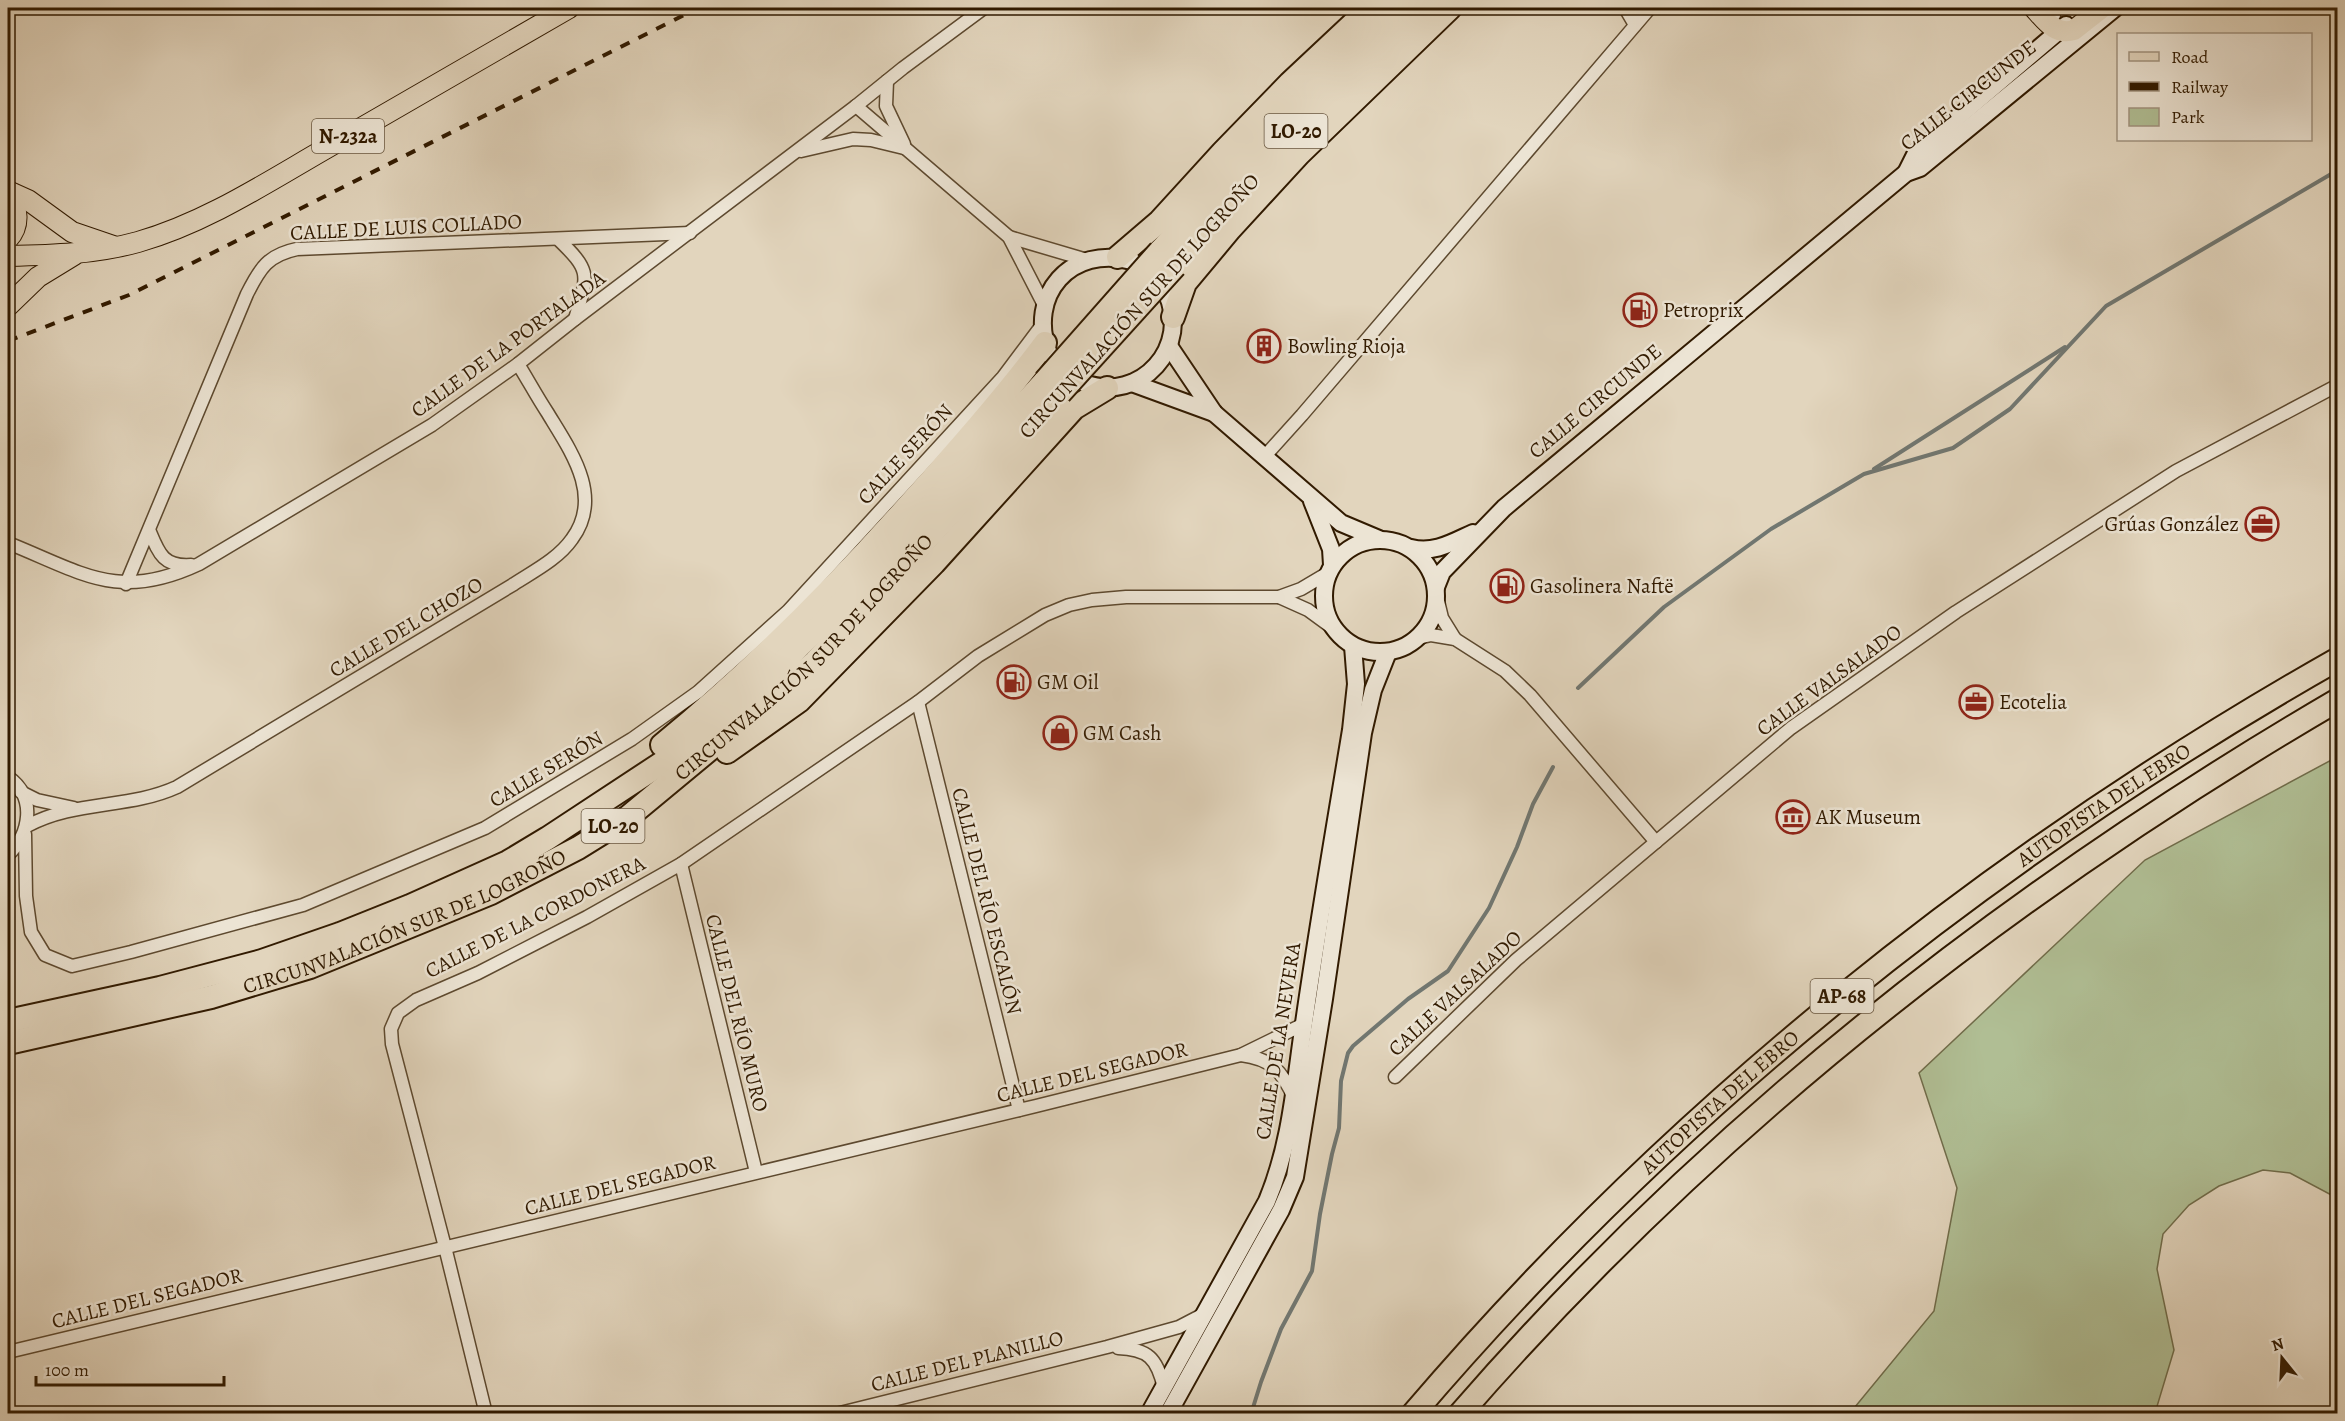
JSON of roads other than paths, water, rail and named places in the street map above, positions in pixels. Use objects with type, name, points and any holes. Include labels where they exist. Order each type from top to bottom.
[{"type":"highway","points":[[1125,259],[1290,83],[1370,8]]},
{"type":"highway","name":"CIRCUNVALACIÓN SUR DE LOGROÑO","points":[[17,1030],[211,997],[310,967],[491,892],[558,859],[628,817],[814,662],[1052,387],[1167,259],[1298,102],[1340,59],[1399,8]]},
{"type":"highway","name":"CIRCUNVALACIÓN SUR DE LOGROÑO","points":[[1167,259],[1340,87],[1429,8]]},
{"type":"highway","points":[[1173,317],[1185,283],[1230,229],[1299,154],[1450,8]]},
{"type":"highway","points":[[548,838],[710,706],[772,648],[871,547],[932,480],[1012,387],[1046,341]]},
{"type":"highway","name":"CIRCUNVALACIÓN SUR DE LOGROÑO","points":[[17,1030],[160,988],[262,962],[340,934],[410,906],[508,862],[548,838],[665,761],[741,703],[818,628],[1052,387]]},
{"type":"highway","points":[[628,817],[717,759],[799,701],[934,563],[1074,408],[1107,388]]},
{"type":"highway","name":"AUTOPISTA DEL EBRO","points":[[1413,1413],[1508,1307],[1601,1212],[1722,1099],[1840,998],[1971,896],[2072,825],[2227,724],[2337,658]]},
{"type":"highway","name":"AUTOPISTA DEL EBRO","points":[[1460,1413],[1551,1313],[1647,1217],[1738,1132],[1873,1017],[1981,934],[2126,831],[2230,764],[2337,700]]},
{"type":"main road","name":"N-232a","points":[[8,256],[77,253],[118,247],[157,236],[225,206],[569,8]]},
{"type":"main road","name":"CALLE CIRCUNDE","points":[[1906,173],[1916,153],[2054,21],[2088,8]]},
{"type":"main road","points":[[2004,99],[2018,77],[2056,44],[2054,21],[2074,30],[2102,8]]},
{"type":"main road","name":"CALLE CIRCUNDE","points":[[1436,592],[1442,572],[1482,528],[1504,508],[1906,173],[1920,168],[2115,8]]},
{"type":"main road","points":[[9,191],[28,200],[72,232],[118,247]]},
{"type":"main road","points":[[8,239],[13,233],[17,219],[9,191]]},
{"type":"main road","points":[[8,306],[38,277],[77,253]]},
{"type":"main road","points":[[1046,341],[1044,305],[1053,286],[1068,270],[1087,260],[1107,256],[1125,259]]},
{"type":"main road","points":[[1084,383],[1107,388],[1132,383],[1154,368],[1169,346],[1173,317],[1166,292]]},
{"type":"main road","points":[[1169,346],[1214,413],[1341,523],[1380,539]]},
{"type":"main road","points":[[1132,383],[1214,413]]},
{"type":"main road","points":[[1309,495],[1327,539],[1330,569]]},
{"type":"main road","name":"CALLE CIRCUNDE","points":[[1411,548],[1422,551],[1442,547],[1482,528]]},
{"type":"main road","points":[[1380,539],[1396,541],[1411,548],[1423,558],[1431,572],[1436,592],[1434,612],[1428,626],[1418,638],[1404,647],[1388,652],[1370,652],[1353,646],[1338,634],[1328,618],[1323,600],[1324,585],[1330,569],[1348,548],[1363,541],[1380,539]]},
{"type":"main road","name":"CALLE DE LA NEVERA","points":[[1149,1413],[1267,1201],[1278,1175],[1295,1100],[1304,1023],[1351,730],[1356,684],[1353,646]]},
{"type":"main road","name":"CALLE DE LA NEVERA","points":[[1168,1413],[1281,1210],[1295,1177],[1363,733],[1373,690],[1388,652]]},
{"type":"street","name":"CALLE DE LA PORTALADA","points":[[8,543],[94,578],[126,584],[160,580],[199,564],[432,425],[518,364],[984,8]]},
{"type":"street","points":[[1625,8],[1635,26]]},
{"type":"street","points":[[1265,456],[1650,8]]},
{"type":"street","points":[[887,81],[884,98],[886,106],[905,148]]},
{"type":"street","points":[[856,106],[1009,237],[1044,305]]},
{"type":"street","points":[[796,153],[853,139],[871,140],[905,148]]},
{"type":"street","name":"CALLE DE LUIS COLLADO","points":[[126,584],[150,532],[248,294],[258,272],[266,262],[283,252],[297,249],[691,233]]},
{"type":"street","points":[[1009,237],[1087,260]]},
{"type":"street","points":[[558,239],[580,260],[586,274],[575,319]]},
{"type":"street","name":"CALLE SERÓN","points":[[21,792],[27,808],[26,896],[31,932],[45,956],[72,966],[303,905],[485,828],[632,739],[698,692],[780,618],[1003,377],[1046,341]]},
{"type":"street","name":"CALLE DEL CHOZO","points":[[26,830],[43,818],[75,808],[151,797],[177,787],[514,584],[564,549],[574,538],[584,514],[585,501],[581,472],[518,364]]},
{"type":"street","name":"CALLE VALSALADO","points":[[1395,1077],[1516,960],[1791,728],[1956,612],[2176,471],[2337,385]]},
{"type":"street","points":[[150,532],[157,550],[167,561],[178,566],[199,564]]},
{"type":"street","name":"CALLE DE LA CORDONERA","points":[[486,1413],[392,1044],[391,1029],[398,1014],[416,1000],[478,973],[587,917],[681,864],[918,702],[978,656],[1045,615],[1069,605],[1126,597],[1279,597],[1301,589],[1330,569]]},
{"type":"street","points":[[1436,592],[1442,618],[1455,639]]},
{"type":"street","name":"CALLE DE LA CORDONERA","points":[[1279,597],[1308,610],[1334,629]]},
{"type":"street","points":[[1418,638],[1431,635],[1455,639],[1505,671],[1530,695],[1656,842]]},
{"type":"street","name":"CALLE DEL RÍO ESCALÓN","points":[[918,702],[1019,1110]]},
{"type":"street","points":[[8,777],[21,792]]},
{"type":"street","name":"CALLE DEL CHOZO","points":[[21,792],[37,800],[75,808]]},
{"type":"street","points":[[8,855],[17,846],[26,830]]},
{"type":"street","name":"CALLE DEL RÍO MURO","points":[[681,864],[756,1172]]},
{"type":"street","name":"CALLE DEL SEGADOR","points":[[8,1352],[1241,1055],[1304,1023]]},
{"type":"street","points":[[1241,1055],[1266,1062],[1276,1068],[1285,1079],[1295,1100]]},
{"type":"street","name":"CALLE DEL PLANILLO","points":[[836,1413],[1107,1347],[1179,1327],[1204,1314]]},
{"type":"street","name":"CALLE DEL PLANILLO","points":[[1107,1347],[1131,1348],[1145,1353],[1156,1363],[1164,1388]]},
{"type":"waterway","points":[[1578,688],[1664,607],[1771,529],[1864,474],[1953,448],[2010,409],[2106,306],[2338,170]]},
{"type":"waterway","points":[[1874,469],[2065,347]]},
{"type":"waterway","points":[[1251,1414],[1281,1329],[1312,1271],[1320,1214],[1339,1128],[1341,1081],[1348,1053],[1353,1046],[1408,999],[1448,971],[1489,908],[1517,847],[1533,804],[1553,767]]},
{"type":"railway","points":[[8,341],[129,295],[698,8]]},
{"type":"place","name":"Petroprix","points":[[1640,310]]},
{"type":"place","name":"Bowling Rioja","points":[[1264,346]]},
{"type":"place","name":"Grúas González","points":[[2262,524]]},
{"type":"place","name":"Gasolinera Naftë","points":[[1507,586]]},
{"type":"place","name":"GM Oil","points":[[1014,682]]},
{"type":"place","name":"Ecotelia","points":[[1976,702]]},
{"type":"place","name":"GM Cash","points":[[1060,733]]},
{"type":"place","name":"AK Museum","points":[[1793,817]]}]
